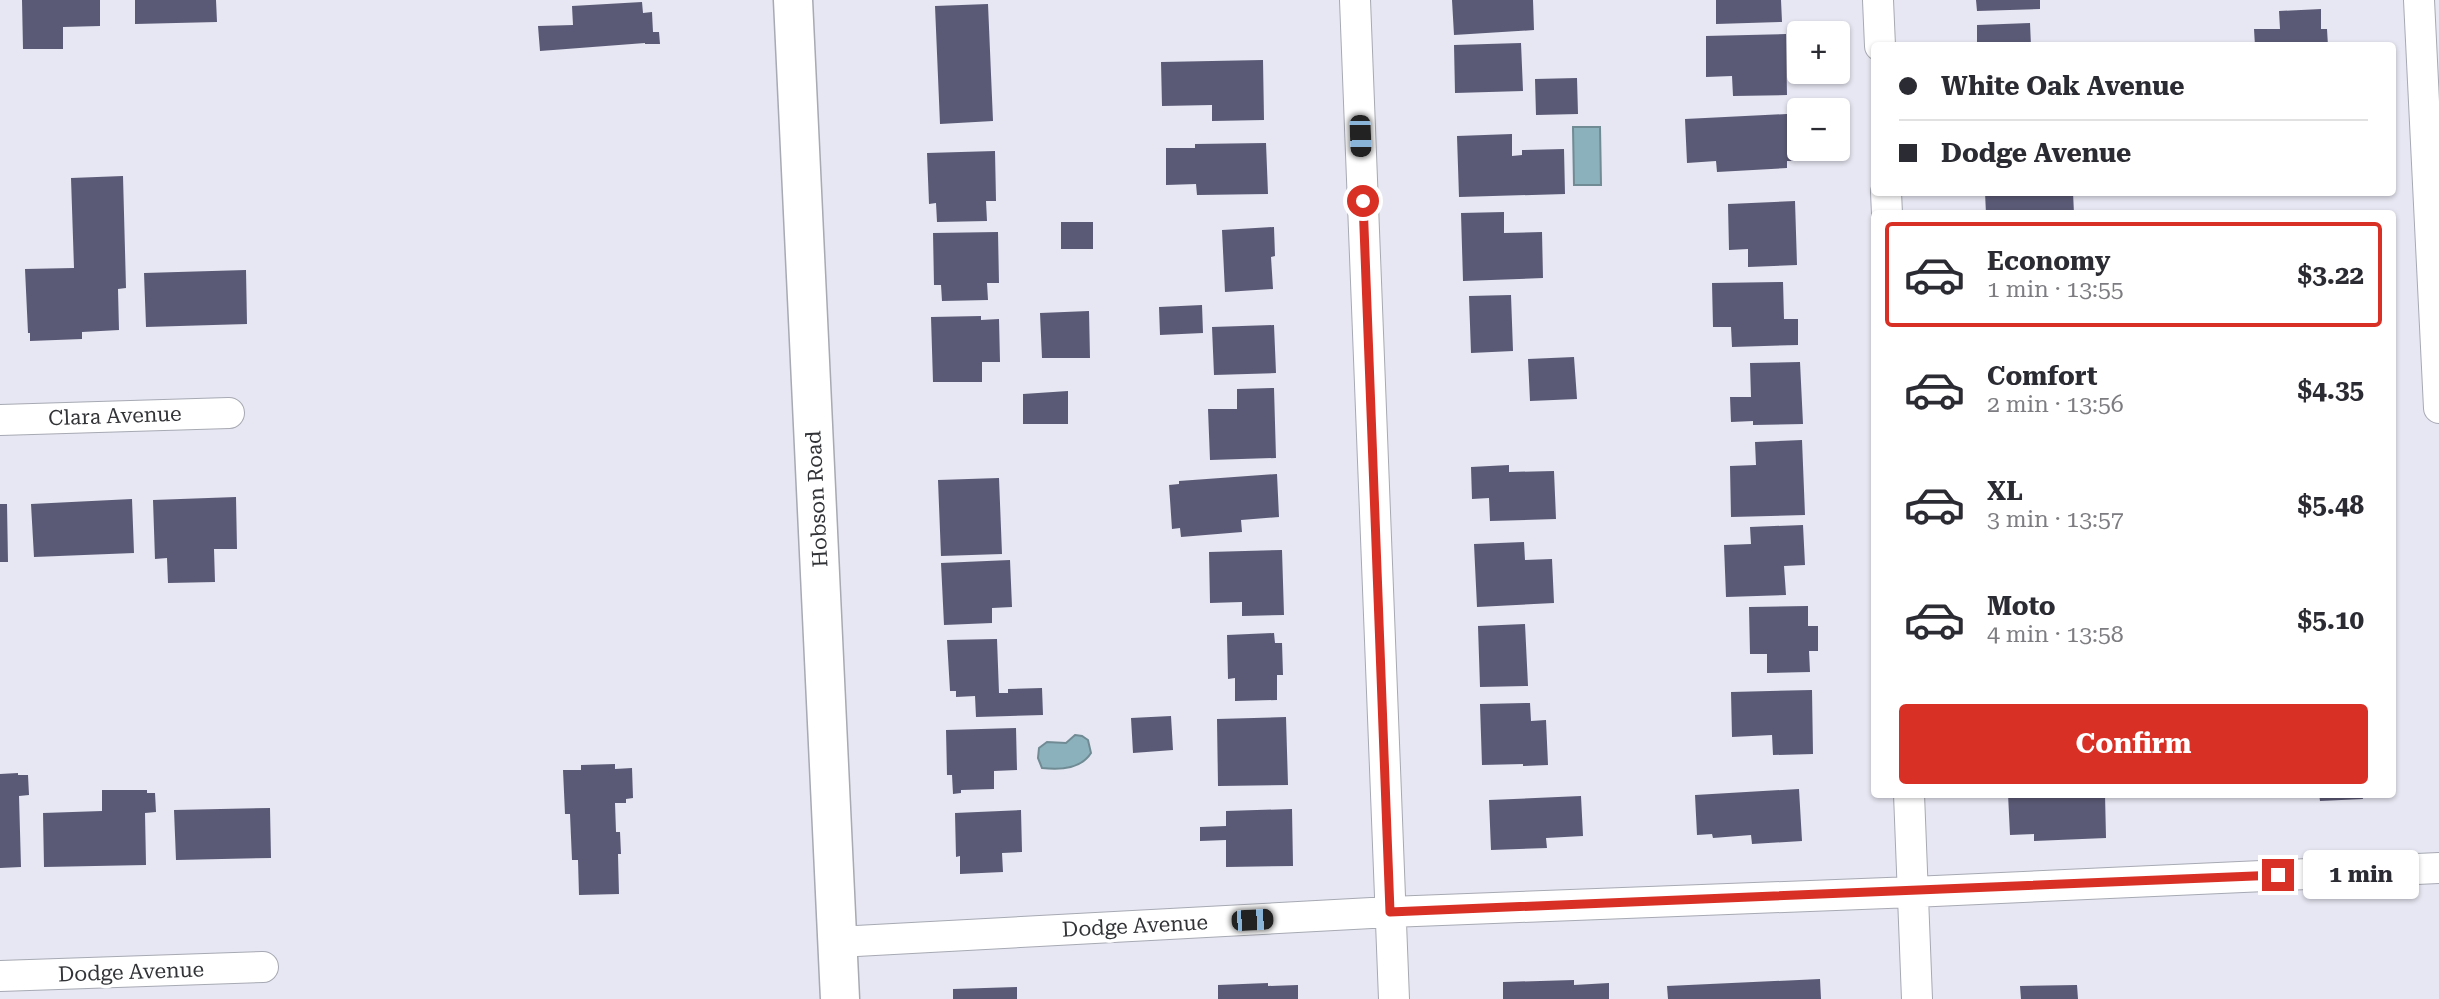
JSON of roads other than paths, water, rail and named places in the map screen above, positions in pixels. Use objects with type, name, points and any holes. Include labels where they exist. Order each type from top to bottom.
[{"type":"main road","name":"Hobson Road","points":[[793,0],[840,999]]},
{"type":"street","points":[[1355,0],[1394,999]]},
{"type":"street","points":[[1878,0],[1880,42]]},
{"type":"street","points":[[2419,0],[2433,138],[2439,408]]},
{"type":"street","name":"Clara Avenue","points":[[0,420],[229,413]]},
{"type":"street","points":[[1909,798],[1917,999]]},
{"type":"street","name":"Dodge Avenue","points":[[838,942],[1390,912],[2439,868]]},
{"type":"street","name":"Dodge Avenue","points":[[0,976],[263,967]]},
{"type":"water","points":[[1573,127],[1600,127],[1601,185],[1574,185]]},
{"type":"water","points":[[1075,735],[1088,740],[1091,753],[1087,758],[1069,767],[1042,768],[1038,758],[1039,748],[1047,742],[1066,743]]}]
